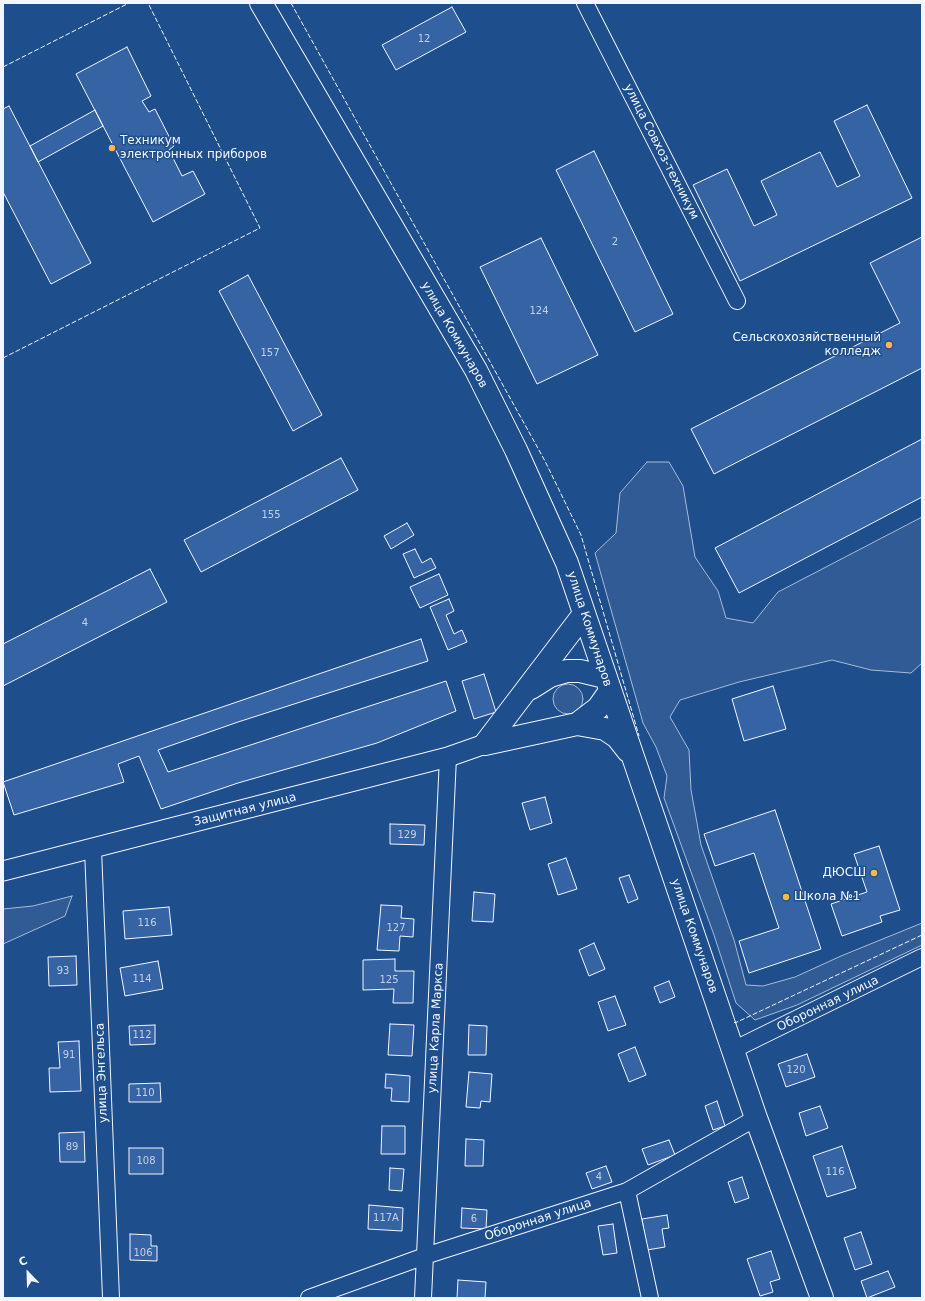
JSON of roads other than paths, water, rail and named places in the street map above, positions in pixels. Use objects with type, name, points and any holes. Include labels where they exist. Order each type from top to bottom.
[{"type":"main road","name":"улица Коммунаров","points":[[261,3],[476,370],[516,450],[568,563],[584,614],[756,1118],[822,1298]]},
{"type":"main road","points":[[485,744],[584,614]]},
{"type":"main road","points":[[523,694],[550,676],[567,671],[580,671],[608,684],[598,708],[577,724]]},
{"type":"main road","points":[[485,744],[577,724],[605,729],[617,737],[633,757]]},
{"type":"street","name":"улица Совхоз-техникум","points":[[585,3],[737,302]]},
{"type":"street","name":"Защитная улица","points":[[3,871],[448,757],[485,744]]},
{"type":"street","name":"улица Карла Маркса","points":[[423,1298],[448,757]]},
{"type":"street","name":"улица Энгельса","points":[[93,848],[111,1298]]},
{"type":"street","name":"Оборонная улица","points":[[733,1050],[922,957]]},
{"type":"street","name":"Оборонная улица","points":[[309,1298],[425,1256],[627,1191],[756,1118]]},
{"type":"street","points":[[627,1191],[650,1298]]},
{"type":"place","name":"Техникум электронных приборов","points":[[112,148]]},
{"type":"place","name":"Сельскохозяйственный колледж","points":[[889,345]]},
{"type":"place","name":"ДЮСШ","points":[[874,873]]},
{"type":"place","name":"Школа №1","points":[[786,897]]}]
